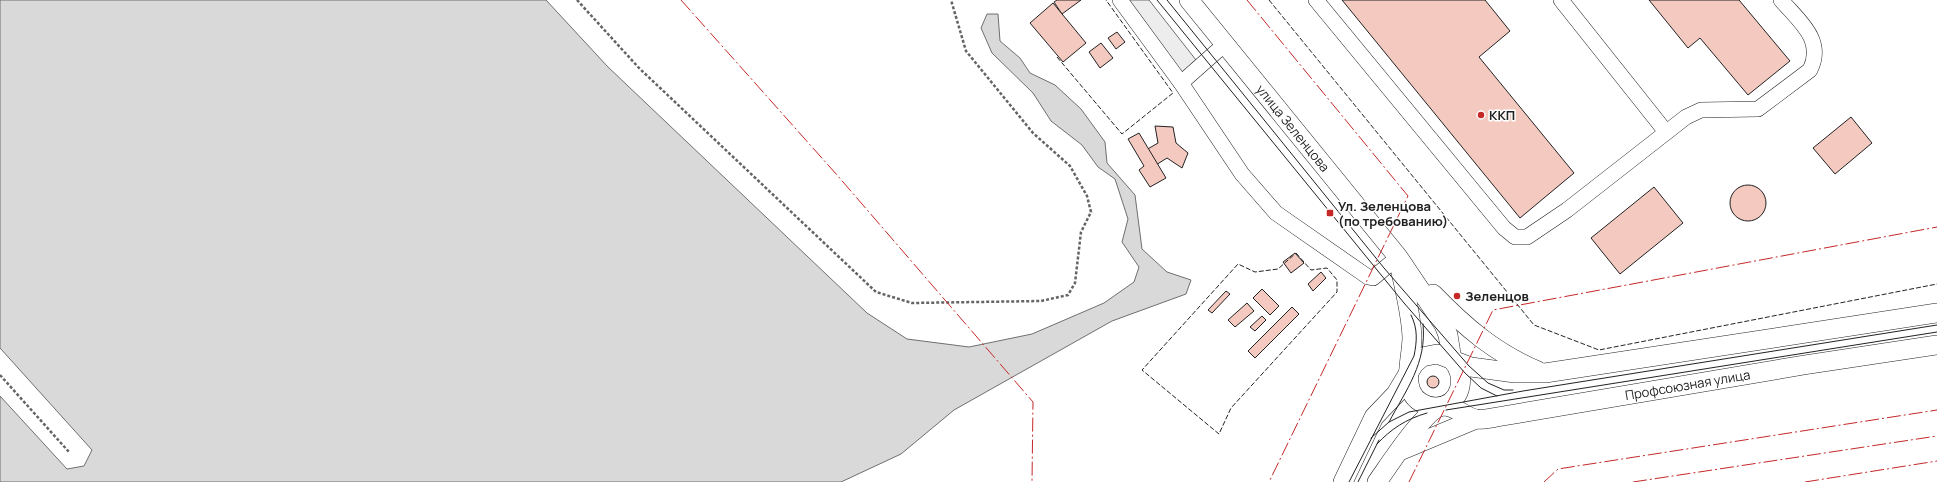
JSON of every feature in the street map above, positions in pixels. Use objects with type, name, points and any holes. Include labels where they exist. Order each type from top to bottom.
[{"type":"main road","name":"улица Зеленцова","points":[[1189,0],[1398,257],[1444,325],[1454,361]]},
{"type":"main road","name":"улица Зеленцова","points":[[1398,257],[1410,318],[1412,344],[1410,373]]},
{"type":"main road","points":[[1398,257],[1474,333],[1514,359],[1545,373]]},
{"type":"main road","points":[[1343,482],[1374,417],[1396,394],[1419,359],[1427,355],[1437,354],[1471,366],[1497,371],[1545,373],[1937,313]]},
{"type":"main road","name":"Профсоюзная улица","points":[[1399,451],[1441,432],[1476,419],[1563,407],[1804,365],[1937,345]]},
{"type":"main road","points":[[1377,482],[1399,451],[1429,414],[1455,397],[1461,386],[1461,374],[1454,361]]},
{"type":"main road","points":[[1410,373],[1409,384],[1412,394],[1420,402],[1452,407],[1476,419]]},
{"type":"lane","points":[[1120,0],[1181,83],[1242,174],[1276,213],[1368,277],[1373,278],[1398,257]]},
{"type":"lane","points":[[1316,0],[1504,228],[1516,237],[1527,236],[1567,210],[1686,117],[1701,110],[1758,109],[1810,70],[1814,61],[1815,50],[1812,38],[1806,28],[1781,0]]},
{"type":"lane","points":[[1561,0],[1666,132]]},
{"type":"lane","points":[[1181,83],[1225,44]]},
{"type":"path","points":[[577,0],[639,68],[876,292],[912,303],[974,303],[1006,300],[1041,301],[1068,295],[1075,283],[1081,232],[1091,212],[1087,196],[1070,166],[1034,133],[966,51],[951,0]]},
{"type":"path","points":[[0,375],[69,452]]},
{"type":"shaded area","points":[[0,0],[546,0],[608,67],[867,313],[907,339],[969,347],[1032,334],[1104,303],[1134,282],[1139,267],[1122,242],[1128,219],[1115,179],[1098,167],[1082,145],[1051,121],[1033,93],[992,53],[981,28],[987,14],[998,14],[1000,41],[1020,58],[1030,73],[1055,85],[1081,109],[1105,142],[1107,163],[1135,195],[1142,249],[1167,272],[1191,280],[1186,294],[1112,321],[954,410],[901,454],[841,482],[0,482],[0,396],[67,469],[84,466],[92,450],[0,348]]},
{"type":"shaded area","points":[[1127,0],[1149,0],[1196,60],[1179,76]]},
{"type":"building","points":[[1057,0],[1081,0],[1062,14],[1054,2]]},
{"type":"building","name":"ККП","points":[[1342,0],[1485,0],[1510,31],[1479,57],[1574,173],[1520,218]]},
{"type":"building","points":[[1649,0],[1739,0],[1790,61],[1748,95],[1700,38],[1688,48]]},
{"type":"building","points":[[1053,3],[1086,43],[1063,62],[1030,23]]},
{"type":"building","points":[[1117,32],[1125,42],[1116,49],[1108,38]]},
{"type":"building","points":[[1101,43],[1113,58],[1100,68],[1089,52]]},
{"type":"building","points":[[1851,117],[1872,143],[1835,174],[1813,148]]},
{"type":"building","points":[[1155,126],[1173,127],[1176,143],[1188,153],[1182,168],[1167,158],[1148,170],[1139,154],[1158,143]]},
{"type":"building","points":[[1139,133],[1166,178],[1150,187],[1139,170],[1144,166],[1128,139]]},
{"type":"building","points":[[1751,185],[1761,190],[1765,196],[1765,210],[1761,216],[1755,220],[1745,221],[1735,216],[1731,210],[1730,200],[1735,190],[1741,186]]},
{"type":"building","points":[[1654,187],[1683,223],[1620,274],[1591,238]]},
{"type":"building","points":[[1295,253],[1304,263],[1291,273],[1283,262]]},
{"type":"building","points":[[1321,272],[1326,278],[1313,291],[1308,284]]},
{"type":"building","points":[[1262,289],[1279,306],[1270,315],[1253,298]]},
{"type":"building","points":[[1226,291],[1230,294],[1212,313],[1208,310]]},
{"type":"building","points":[[1247,303],[1254,311],[1235,327],[1228,320]]},
{"type":"building","points":[[1292,307],[1299,314],[1255,358],[1248,351]]},
{"type":"building","points":[[1262,316],[1266,320],[1255,331],[1250,327]]},
{"type":"building","points":[[1431,376],[1435,376],[1439,382],[1435,388],[1431,388],[1427,384],[1427,380]]},
{"type":"tram line","points":[[1157,0],[1404,303],[1465,373],[1481,388],[1497,396]]},
{"type":"tram line","points":[[1167,0],[1384,268],[1469,366],[1488,383],[1504,390],[1513,390]]},
{"type":"tram line","points":[[1349,482],[1414,356],[1416,335],[1415,325],[1411,315]]},
{"type":"tram line","points":[[1389,422],[1414,376],[1422,351],[1423,324]]},
{"type":"tram line","points":[[1371,438],[1389,422],[1409,412],[1523,391],[1937,325]]},
{"type":"tram line","points":[[1446,410],[1937,332]]},
{"type":"tram line","points":[[1377,444],[1399,425],[1412,418],[1427,413]]},
{"type":"tram line","points":[[1358,482],[1379,440]]},
{"type":"fence","points":[[1057,57],[1122,134],[1173,93],[1106,0]]},
{"type":"fence","points":[[1269,0],[1534,325],[1599,350],[1937,284]]},
{"type":"fence","points":[[1296,253],[1311,270],[1327,268],[1337,280],[1337,292],[1231,408],[1219,434],[1142,370],[1238,264],[1255,272],[1278,269],[1296,253]]},
{"type":"power","points":[[681,0],[837,175],[1033,402],[1032,482]]},
{"type":"power","points":[[1247,0],[1408,196],[1269,482]]},
{"type":"power","points":[[1409,482],[1493,310],[1937,227]]},
{"type":"power","points":[[1544,482],[1558,469],[1937,410]]},
{"type":"power","points":[[1633,482],[1937,436]]},
{"type":"power","points":[[1805,482],[1937,461]]},
{"type":"place","name":"ККП","points":[[1481,115]]},
{"type":"place","name":"Ул. Зеленцова (по требованию)","points":[[1330,213]]},
{"type":"place","name":"Зеленцов","points":[[1457,296]]}]
